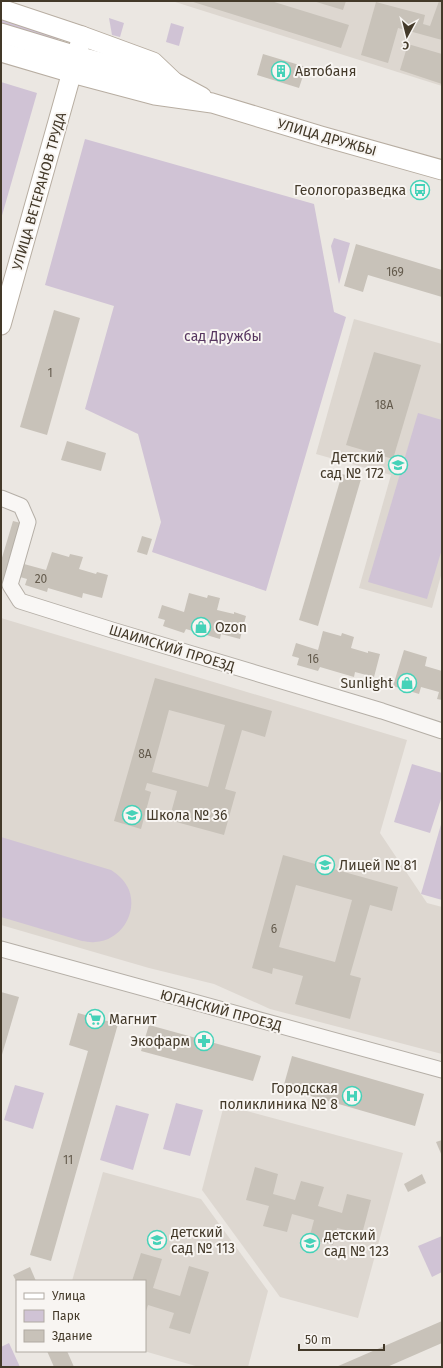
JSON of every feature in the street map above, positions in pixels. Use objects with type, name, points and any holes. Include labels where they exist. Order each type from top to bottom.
[{"type":"main road","points":[[1,9],[153,62],[176,83]]},
{"type":"main road","name":"УЛИЦА ДРУЖБЫ","points":[[1,33],[75,65],[155,95],[212,103],[442,170]]},
{"type":"main road","name":"УЛИЦА ВЕТЕРАНОВ ТРУДА","points":[[1,325],[82,36]]},
{"type":"main road","name":"УЛИЦА ДРУЖБЫ","points":[[1,52],[176,83],[212,103]]},
{"type":"street","name":"ШАИМСКИЙ ПРОЕЗД","points":[[1,498],[21,506],[28,522],[10,585],[20,601],[376,709],[442,731]]},
{"type":"street","name":"ЮГАНСКИЙ ПРОЕЗД","points":[[1,949],[442,1070]]},
{"type":"shaded area","points":[[172,1],[442,1],[442,86]]},
{"type":"shaded area","name":"Детский сад № 172","points":[[354,319],[442,344],[442,572],[432,608],[359,588],[391,475],[316,454]]},
{"type":"shaded area","name":"Школа № 36","points":[[1,618],[407,740],[380,833],[427,903],[442,907],[442,1054],[270,1009],[214,984],[149,968],[1,925]]},
{"type":"shaded area","name":"детский сад № 123","points":[[224,1105],[403,1153],[358,1318],[280,1297],[202,1190]]},
{"type":"shaded area","name":"детский сад № 113","points":[[103,1172],[201,1199],[268,1291],[248,1367],[199,1367],[146,1352],[146,1280],[72,1280]]},
{"type":"green space","points":[[1,18],[62,37],[57,40],[1,25]]},
{"type":"green space","points":[[109,18],[124,23],[120,37],[112,35]]},
{"type":"green space","points":[[171,23],[184,27],[179,46],[166,42]]},
{"type":"green space","points":[[1,82],[37,93],[1,219]]},
{"type":"green space","name":"сад Дружбы","points":[[85,139],[314,204],[334,312],[346,317],[266,591],[152,552],[161,522],[138,434],[85,409],[114,306],[45,285]]},
{"type":"green space","points":[[334,238],[350,243],[339,284],[331,246]]},
{"type":"green space","points":[[418,413],[442,420],[442,549],[427,599],[368,582]]},
{"type":"green space","points":[[412,764],[442,773],[442,796],[430,833],[394,822]]},
{"type":"green space","points":[[442,821],[442,900],[421,894]]},
{"type":"green space","points":[[1,837],[114,872],[122,878],[126,884],[131,899],[129,917],[125,925],[112,937],[92,942],[82,941],[1,917]]},
{"type":"green space","points":[[15,1085],[44,1093],[33,1129],[4,1120]]},
{"type":"green space","points":[[176,1103],[203,1110],[190,1156],[163,1149]]},
{"type":"green space","points":[[116,1105],[149,1114],[133,1170],[100,1160]]},
{"type":"green space","points":[[442,1236],[442,1272],[432,1277],[418,1246]]},
{"type":"green space","points":[[9,1343],[20,1367],[1,1367],[1,1347]]},
{"type":"building","points":[[190,1],[271,1],[349,25],[341,48]]},
{"type":"building","points":[[313,1],[346,1],[343,10]]},
{"type":"building","points":[[439,1],[442,1],[442,40],[398,28],[388,63],[361,55],[376,2],[425,15],[423,24],[430,26]]},
{"type":"building","points":[[408,44],[442,54],[442,84],[400,70]]},
{"type":"building","name":"Автобаня","points":[[263,54],[306,67],[299,88],[257,75]]},
{"type":"building","points":[[356,244],[442,270],[442,297],[368,275],[363,292],[344,286]]},
{"type":"building","points":[[54,310],[80,318],[47,435],[20,427]]},
{"type":"building","points":[[374,352],[421,365],[393,459],[346,445]]},
{"type":"building","points":[[67,441],[106,453],[101,471],[61,460]]},
{"type":"building","points":[[342,474],[361,479],[318,626],[299,620]]},
{"type":"building","points":[[13,521],[21,523],[3,584],[1,584],[1,561]]},
{"type":"building","points":[[142,536],[152,539],[147,555],[137,552]]},
{"type":"building","points":[[52,552],[69,557],[70,554],[83,557],[79,569],[96,574],[97,572],[108,575],[102,598],[83,593],[82,598],[48,588],[47,592],[25,585],[27,579],[20,577],[24,564],[46,570]]},
{"type":"building","points":[[189,593],[207,598],[208,595],[220,598],[217,610],[234,614],[234,612],[246,616],[240,639],[221,634],[220,639],[186,629],[184,633],[163,626],[165,620],[158,618],[162,605],[184,612]]},
{"type":"building","points":[[323,631],[341,636],[342,633],[354,637],[351,648],[368,653],[368,651],[380,654],[374,677],[355,672],[354,677],[320,667],[318,671],[297,665],[299,658],[292,656],[296,643],[318,650]]},
{"type":"building","points":[[404,650],[427,657],[425,666],[442,671],[442,700],[437,699],[439,692],[421,687],[419,694],[393,686]]},
{"type":"building","points":[[155,678],[272,711],[265,737],[242,730],[225,789],[236,792],[224,835],[169,820],[177,791],[147,783],[145,790],[151,792],[141,829],[114,821]],"holes":[[[169,710],[225,725],[208,787],[152,772]]]},
{"type":"building","points":[[283,855],[398,887],[392,911],[370,905],[350,975],[361,978],[350,1019],[295,1004],[303,976],[273,968],[272,974],[252,968]],"holes":[[[296,885],[352,900],[335,962],[279,947]]]},
{"type":"building","points":[[1,992],[19,997],[1,1058]]},
{"type":"building","points":[[78,1013],[118,1024],[51,1261],[30,1255],[88,1051],[69,1045]]},
{"type":"building","points":[[149,1025],[261,1056],[253,1081],[141,1051]]},
{"type":"building","name":"Городская поликлиника № 8","points":[[292,1056],[424,1094],[415,1126],[283,1088]]},
{"type":"building","points":[[442,1140],[442,1156],[436,1142]]},
{"type":"building","points":[[255,1167],[278,1174],[273,1194],[295,1200],[301,1181],[324,1187],[318,1206],[342,1213],[347,1194],[371,1200],[362,1234],[337,1228],[333,1245],[309,1239],[314,1220],[292,1214],[287,1232],[263,1226],[269,1206],[246,1200]]},
{"type":"building","points":[[422,1174],[426,1183],[408,1192],[404,1184]]},
{"type":"building","points":[[141,1253],[162,1259],[153,1288],[180,1296],[189,1266],[209,1272],[190,1334],[169,1328],[174,1313],[148,1305],[146,1311],[146,1280],[132,1280]]},
{"type":"building","points":[[30,1267],[36,1280],[16,1281],[13,1275]]},
{"type":"building","points":[[442,1321],[442,1343],[387,1367],[336,1367]]},
{"type":"building","points":[[47,1352],[67,1352],[74,1367],[54,1367]]},
{"type":"place","name":"Автобаня","points":[[281,71]]},
{"type":"place","name":"Геологоразведка","points":[[420,190]]},
{"type":"place","name":"Детский сад № 172","points":[[398,465]]},
{"type":"place","name":"Ozon","points":[[201,627]]},
{"type":"place","name":"Sunlight","points":[[407,683]]},
{"type":"place","name":"Школа № 36","points":[[132,815]]},
{"type":"place","name":"Лицей № 81","points":[[325,865]]},
{"type":"place","name":"Магнит","points":[[95,1019]]},
{"type":"place","name":"Экофарм","points":[[204,1041]]},
{"type":"place","name":"Городская поликлиника № 8","points":[[352,1096]]},
{"type":"place","name":"детский сад № 113","points":[[157,1240]]},
{"type":"place","name":"детский сад № 123","points":[[310,1243]]}]
